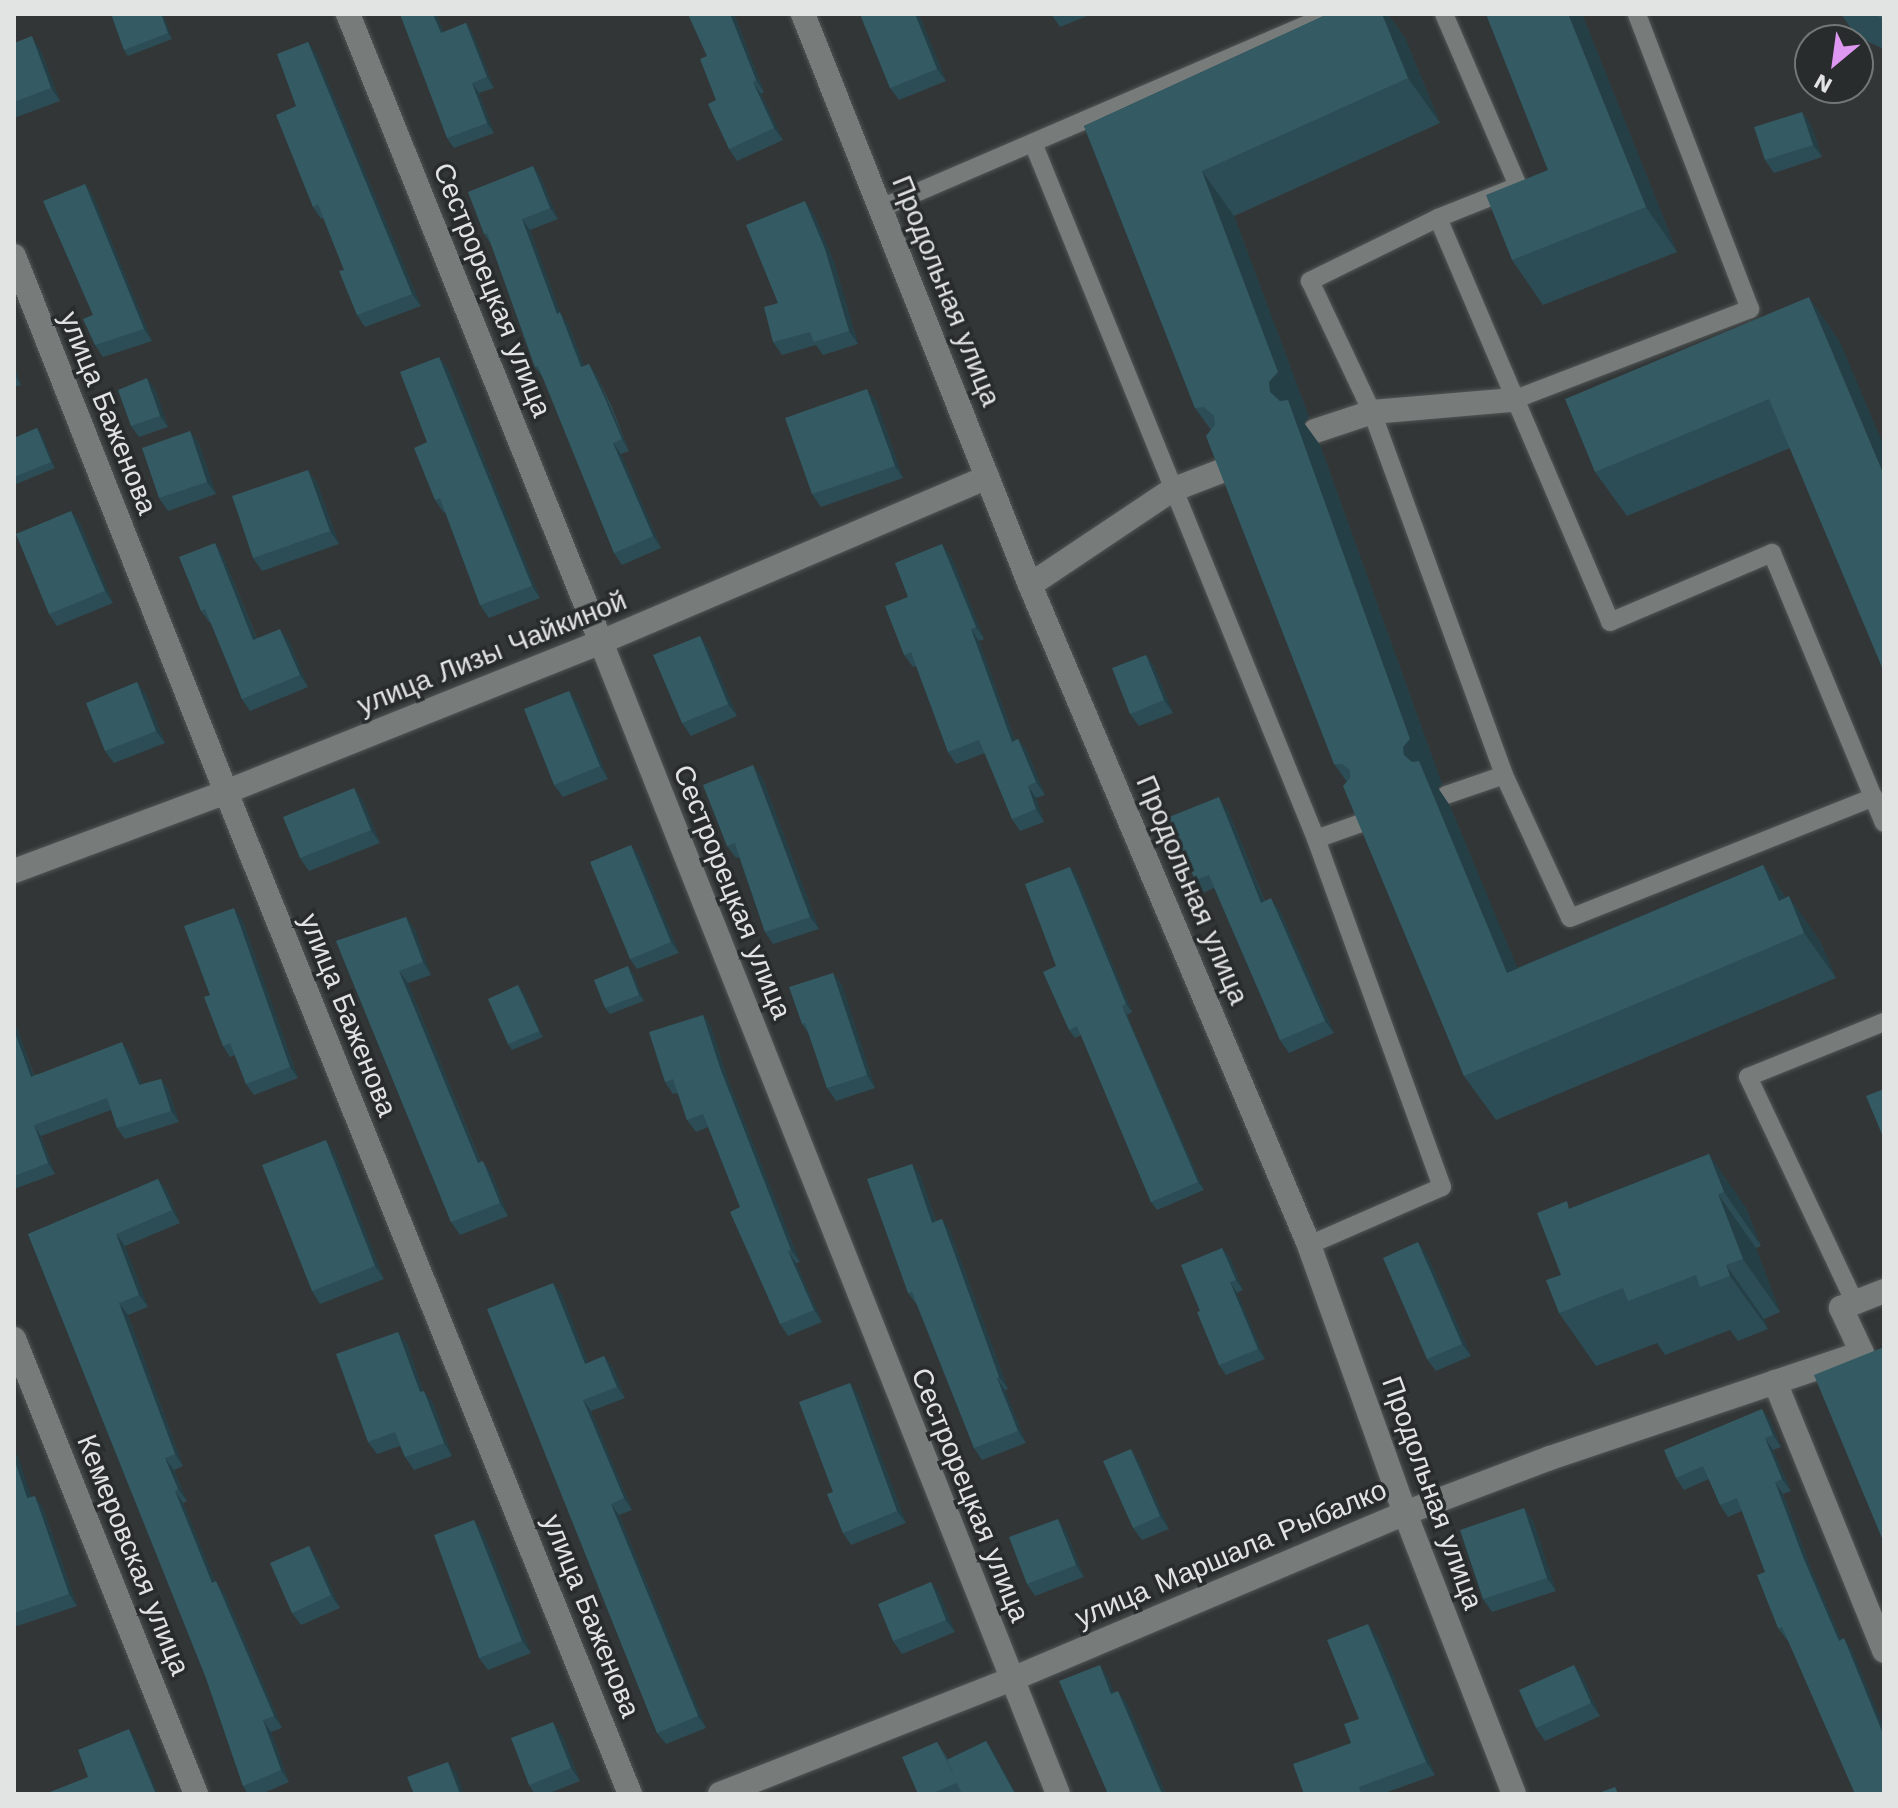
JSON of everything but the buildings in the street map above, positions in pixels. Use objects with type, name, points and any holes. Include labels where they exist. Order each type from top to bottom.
[{"type":"street","name":"Сестрорецкая улица","points":[[348,14],[1058,1794]]},
{"type":"street","name":"Продольная улица","points":[[803,14],[1030,585],[1309,1245],[1405,1513],[1514,1794]]},
{"type":"street","name":"улица Баженова","points":[[14,256],[226,792],[630,1794]]},
{"type":"street","points":[[1315,431],[1372,412],[1513,400]]},
{"type":"street","points":[[1030,585],[1172,490],[1232,467]]},
{"type":"street","name":"улица Лизы Чайкиной","points":[[14,871],[226,792],[601,642],[987,477]]},
{"type":"street","points":[[1855,1303],[1884,1291]]},
{"type":"street","name":"улица Маршала Рыбалко","points":[[720,1794],[1010,1680],[1405,1513],[1550,1458],[1862,1353],[1841,1308],[1855,1303]]},
{"type":"street","name":"Кемеровская улица","points":[[14,1339],[196,1794]]},
{"type":"street","points":[[1775,1382],[1884,1651]]},
{"type":"lane","points":[[881,208],[1331,14]]},
{"type":"lane","points":[[1444,14],[1518,186],[1438,218],[1310,281],[1372,412],[1504,775],[1570,918],[1874,797]]},
{"type":"lane","points":[[1513,400],[1750,309],[1637,14]]},
{"type":"lane","points":[[1033,143],[1316,839],[1442,1187],[1309,1245]]},
{"type":"lane","points":[[1438,218],[1610,622],[1772,553],[1884,823]]},
{"type":"lane","points":[[1446,795],[1504,775]]},
{"type":"lane","points":[[1316,839],[1370,820]]},
{"type":"lane","points":[[1855,1303],[1748,1077],[1884,1022]]}]
